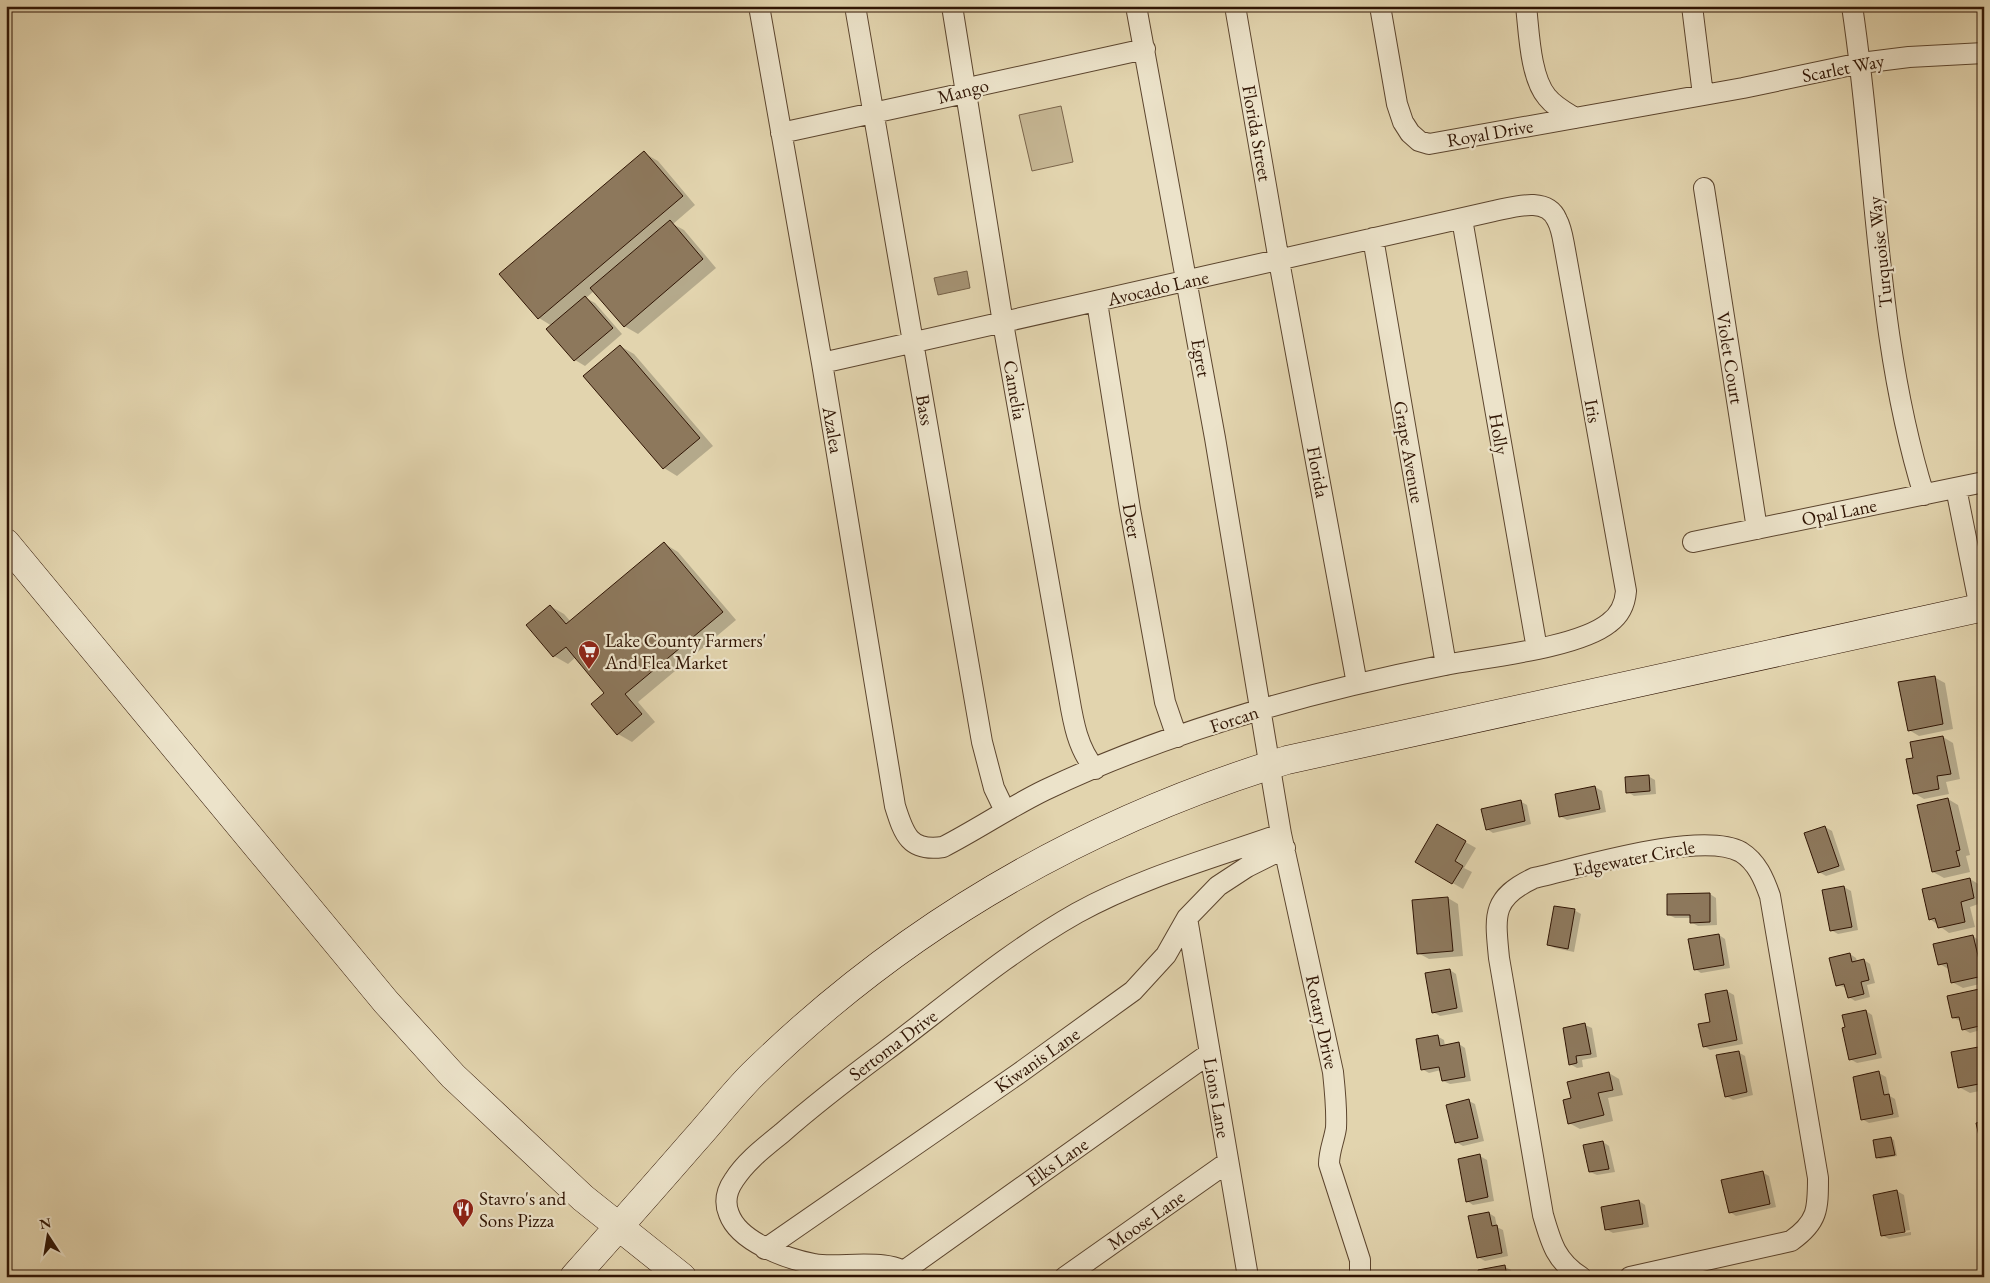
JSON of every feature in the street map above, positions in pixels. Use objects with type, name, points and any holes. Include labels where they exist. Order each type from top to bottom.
[{"type":"main road","points":[[6,543],[392,1009],[453,1076],[583,1198],[682,1277]]},
{"type":"main road","points":[[574,1277],[752,1076],[818,1015],[898,951],[976,898],[1053,854],[1170,801],[1242,774],[1270,766],[1706,667],[1982,608]]},
{"type":"street","name":"Azalea","points":[[759,6],[822,363],[895,806],[900,822],[910,840],[918,847]]},
{"type":"street","name":"Bass","points":[[855,6],[982,742],[994,788],[1005,811]]},
{"type":"street","name":"Camelia","points":[[952,6],[1003,323],[1076,728],[1083,755],[1094,769]]},
{"type":"street","name":"Egret","points":[[1136,6],[1215,438],[1270,766]]},
{"type":"street","name":"Florida Street","points":[[1235,6],[1278,261]]},
{"type":"street","name":"Royal Drive","points":[[1380,6],[1397,104],[1403,122],[1410,133],[1419,141],[1429,144],[1703,95]]},
{"type":"street","points":[[1526,6],[1533,58],[1540,87],[1557,107],[1575,118]]},
{"type":"street","points":[[1692,6],[1703,95]]},
{"type":"street","name":"Turquoise Way","points":[[1852,6],[1861,62],[1886,306],[1898,391],[1907,442],[1924,495]]},
{"type":"street","name":"Mango","points":[[781,132],[965,93],[977,86],[1145,49]]},
{"type":"street","name":"Scarlet Way","points":[[1703,95],[1861,62],[1984,53]]},
{"type":"street","name":"Violet Court","points":[[1704,188],[1757,529]]},
{"type":"street","name":"Iris","points":[[1494,211],[1536,204],[1545,206],[1557,219],[1566,250],[1626,591],[1626,601],[1619,613],[1609,624],[1569,640]]},
{"type":"street","name":"Avocado Lane","points":[[822,363],[1187,282],[1494,211]]},
{"type":"street","name":"Holly","points":[[1462,219],[1537,649]]},
{"type":"street","name":"Grape Avenue","points":[[1373,238],[1446,665]]},
{"type":"street","name":"Florida","points":[[1278,261],[1357,684]]},
{"type":"street","name":"Deer","points":[[1097,302],[1130,509],[1165,702],[1177,737]]},
{"type":"street","name":"Opal Lane","points":[[1693,542],[1984,482]]},
{"type":"street","points":[[1956,488],[1982,608]]},
{"type":"street","name":"Forcan","points":[[918,847],[928,850],[943,848],[1005,811],[1094,769],[1177,737],[1260,710],[1357,684],[1446,665],[1537,649],[1569,640]]},
{"type":"street","name":"Rotary Drive","points":[[1270,766],[1283,841],[1333,1072],[1337,1111],[1335,1131],[1329,1153],[1329,1164],[1360,1260],[1360,1277]]},
{"type":"street","name":"Kiwanis Lane","points":[[765,1248],[1018,1074],[1133,991],[1166,955],[1187,918],[1218,886],[1283,841]]},
{"type":"street","name":"Sertoma Drive","points":[[907,1274],[880,1265],[815,1264],[765,1248],[747,1237],[734,1224],[728,1212],[728,1190],[734,1178],[756,1155],[822,1098],[1030,942],[1078,913],[1170,873],[1283,841]]},
{"type":"street","name":"Edgewater Circle","points":[[1581,1277],[1567,1268],[1559,1258],[1549,1238],[1544,1216],[1500,958],[1496,924],[1499,908],[1506,894],[1516,886],[1534,878],[1619,858],[1709,844],[1728,847],[1741,853],[1759,870],[1770,896],[1818,1178],[1818,1200],[1814,1220],[1806,1230],[1791,1241],[1698,1270],[1630,1277]]},
{"type":"street","name":"Lions Lane","points":[[1187,918],[1248,1277]]},
{"type":"street","name":"Elks Lane","points":[[907,1274],[1210,1053]]},
{"type":"street","name":"Moose Lane","points":[[1065,1277],[1228,1162]]},
{"type":"shaded area","points":[[1061,106],[1073,162],[1032,171],[1019,115]]},
{"type":"shaded area","points":[[1984,157],[1984,343],[1979,250]]},
{"type":"shaded area","points":[[967,271],[970,288],[938,295],[934,278]]},
{"type":"building","points":[[644,151],[683,196],[538,319],[499,274]]},
{"type":"building","points":[[670,220],[703,259],[624,327],[590,288]]},
{"type":"building","points":[[585,296],[613,328],[574,361],[546,329]]},
{"type":"building","points":[[620,345],[700,438],[663,469],[583,376]]},
{"type":"building","points":[[664,542],[723,612],[625,694],[642,714],[617,735],[591,704],[604,693],[566,647],[553,657],[526,625],[550,605],[566,624]]},
{"type":"building","points":[[1935,676],[1943,724],[1908,731],[1898,682]]},
{"type":"building","points":[[1943,736],[1951,774],[1937,776],[1939,789],[1913,794],[1906,759],[1913,758],[1910,742]]},
{"type":"building","points":[[1649,775],[1650,791],[1626,793],[1625,777]]},
{"type":"building","points":[[1595,786],[1600,809],[1559,817],[1555,794]]},
{"type":"building","points":[[1948,798],[1960,850],[1956,851],[1960,866],[1932,872],[1917,805]]},
{"type":"building","points":[[1521,800],[1525,821],[1486,830],[1481,809]]},
{"type":"building","points":[[1437,824],[1466,841],[1455,861],[1463,866],[1452,884],[1415,862]]},
{"type":"building","points":[[1825,826],[1839,866],[1818,873],[1804,833]]},
{"type":"building","points":[[1970,878],[1974,898],[1961,902],[1965,922],[1938,928],[1935,918],[1929,920],[1922,889]]},
{"type":"building","points":[[1844,886],[1852,927],[1830,931],[1822,890]]},
{"type":"building","points":[[1710,893],[1710,922],[1690,923],[1690,915],[1667,915],[1667,894]]},
{"type":"building","points":[[1448,897],[1453,951],[1417,954],[1412,900]]},
{"type":"building","points":[[1554,906],[1575,909],[1568,949],[1547,945]]},
{"type":"building","points":[[1719,934],[1724,965],[1694,970],[1688,939]]},
{"type":"building","points":[[1973,935],[1983,976],[1951,983],[1947,963],[1938,965],[1933,944]]},
{"type":"building","points":[[1850,953],[1852,962],[1864,959],[1869,980],[1861,982],[1864,994],[1848,998],[1844,984],[1836,986],[1829,958]]},
{"type":"building","points":[[1450,969],[1457,1008],[1432,1013],[1425,973]]},
{"type":"building","points":[[1984,988],[1984,1025],[1962,1030],[1959,1017],[1952,1018],[1947,996]]},
{"type":"building","points":[[1727,990],[1737,1040],[1703,1047],[1698,1024],[1710,1022],[1705,994]]},
{"type":"building","points":[[1866,1010],[1876,1054],[1849,1060],[1842,1028],[1845,1027],[1842,1015]]},
{"type":"building","points":[[1585,1023],[1591,1054],[1576,1056],[1577,1063],[1569,1065],[1563,1028]]},
{"type":"building","points":[[1438,1035],[1440,1046],[1459,1042],[1465,1077],[1442,1081],[1439,1067],[1421,1070],[1416,1039]]},
{"type":"building","points":[[1984,1046],[1984,1083],[1958,1088],[1951,1052]]},
{"type":"building","points":[[1739,1051],[1747,1092],[1725,1097],[1716,1055]]},
{"type":"building","points":[[1879,1071],[1884,1095],[1889,1094],[1893,1114],[1861,1120],[1853,1077]]},
{"type":"building","points":[[1609,1072],[1613,1090],[1598,1093],[1604,1115],[1568,1124],[1563,1100],[1571,1098],[1567,1082]]},
{"type":"building","points":[[1469,1099],[1478,1138],[1455,1143],[1446,1105]]},
{"type":"building","points":[[1984,1121],[1984,1145],[1981,1145],[1976,1123]]},
{"type":"building","points":[[1891,1137],[1895,1155],[1876,1158],[1873,1140]]},
{"type":"building","points":[[1603,1141],[1609,1169],[1589,1172],[1583,1145]]},
{"type":"building","points":[[1480,1154],[1488,1197],[1466,1202],[1458,1159]]},
{"type":"building","points":[[1763,1171],[1770,1204],[1729,1213],[1721,1180]]},
{"type":"building","points":[[1897,1190],[1905,1232],[1881,1236],[1873,1195]]},
{"type":"building","points":[[1639,1200],[1643,1224],[1605,1230],[1601,1207]]},
{"type":"building","points":[[1489,1212],[1492,1226],[1497,1225],[1502,1253],[1477,1258],[1468,1216]]},
{"type":"building","points":[[1505,1265],[1507,1277],[1479,1277],[1478,1270]]},
{"type":"place","name":"Lake County Farmers' And Flea Market","points":[[589,670]]},
{"type":"place","name":"Stavro's and Sons Pizza","points":[[463,1228]]}]
